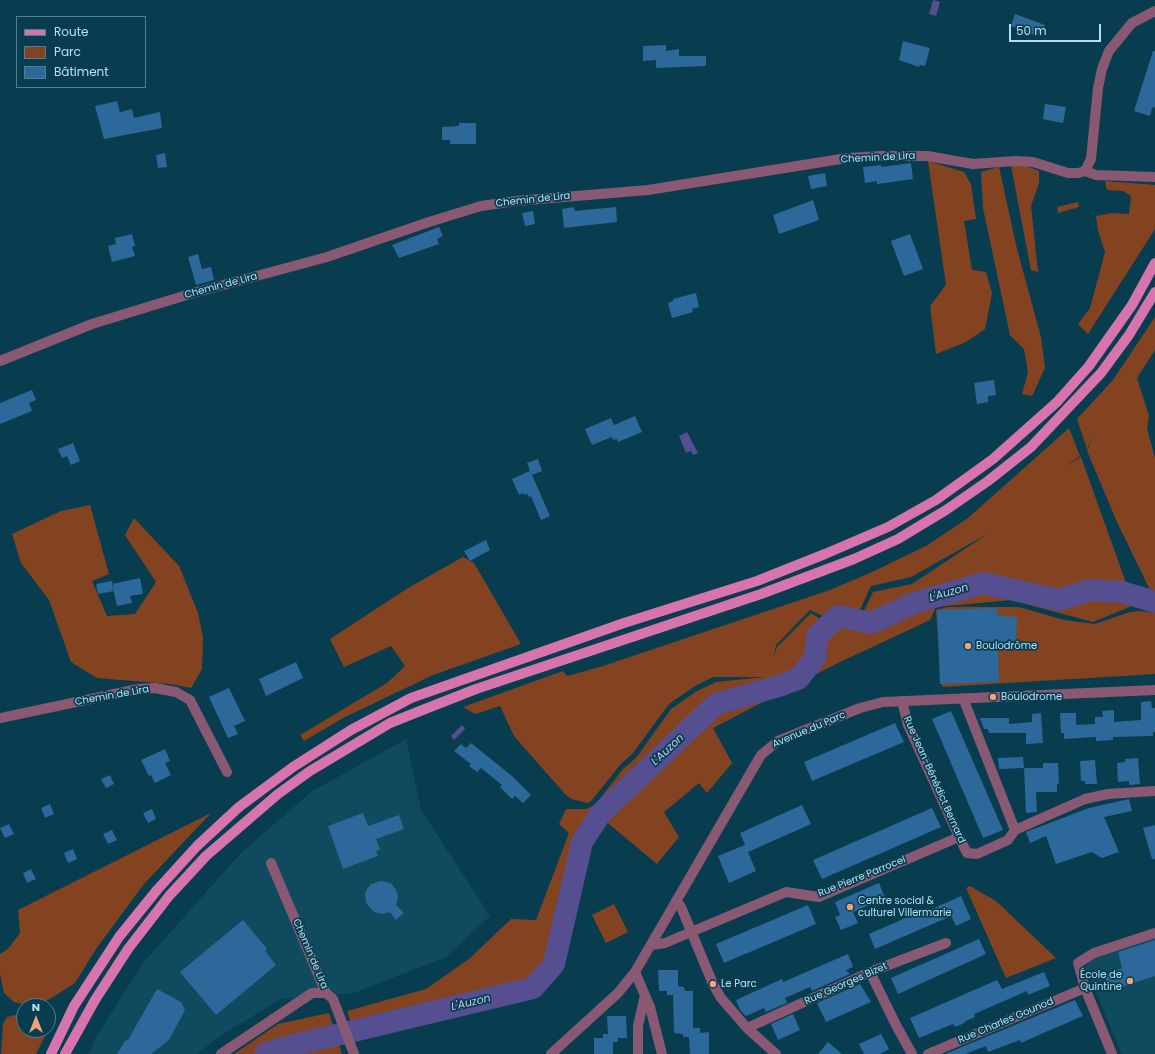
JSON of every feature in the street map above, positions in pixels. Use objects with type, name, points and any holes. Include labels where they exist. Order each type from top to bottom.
[{"type":"main road","points":[[51,1054],[78,1000],[119,937],[157,890],[197,846],[239,807],[293,767],[351,730],[411,698],[617,626],[757,581],[888,527],[936,500],[993,459],[1057,402],[1089,366],[1132,305],[1155,263]]},
{"type":"main road","points":[[66,1054],[94,1000],[128,949],[169,896],[206,856],[278,794],[310,772],[390,723],[506,678],[761,594],[854,559],[898,539],[946,510],[988,481],[1031,447],[1101,373],[1129,335],[1155,292]]},
{"type":"street","points":[[1085,171],[1091,159],[1098,88],[1102,69],[1109,51],[1132,23],[1155,11]]},
{"type":"street","name":"Chemin de Lira","points":[[0,361],[92,324],[190,294],[327,257],[481,206],[516,201],[648,190],[847,158],[881,156],[927,156],[974,164],[1016,161],[1033,162],[1068,174],[1078,174],[1085,171],[1096,175],[1155,177]]},
{"type":"street","name":"Chemin de Lira","points":[[0,718],[138,689],[156,688],[176,692],[190,700],[227,772]]},
{"type":"street","name":"Avenue du Parc","points":[[551,1054],[618,993],[635,972],[761,755],[778,741],[860,708],[883,702],[1155,690]]},
{"type":"street","points":[[963,698],[1015,830],[1085,799],[1108,794],[1155,791]]},
{"type":"street","name":"Rue Jean-Bénédict Bernard","points":[[902,701],[908,725],[967,852],[977,854],[1008,840],[1015,830]]},
{"type":"street","name":"Rue Pierre Parrocel","points":[[651,945],[665,942],[786,892],[819,896],[959,837]]},
{"type":"street","name":"Chemin de Lira","points":[[271,863],[326,993],[333,999],[352,1050]]},
{"type":"street","points":[[676,901],[681,907],[690,931],[721,998],[747,1028],[776,1054]]},
{"type":"street","points":[[1112,1054],[1085,988],[1078,969],[1078,963],[1083,958],[1094,953],[1155,933]]},
{"type":"street","name":"Rue Georges Bizet","points":[[747,1028],[870,972],[946,943]]},
{"type":"street","points":[[635,972],[656,1023],[662,1054]]},
{"type":"street","points":[[870,972],[912,1054]]},
{"type":"street","name":"Rue Charles Gounod","points":[[928,1054],[1085,988]]},
{"type":"street","points":[[221,1054],[312,993],[326,993]]},
{"type":"street","points":[[638,1054],[638,1026],[645,996]]},
{"type":"shaded area","points":[[933,0],[940,2],[936,16],[929,14]]},
{"type":"shaded area","points":[[687,432],[698,453],[693,455],[691,451],[686,453],[679,436]]},
{"type":"shaded area","points":[[462,725],[465,729],[454,740],[451,736]]},
{"type":"shaded area","points":[[406,739],[421,810],[490,916],[446,957],[354,993],[281,999],[220,1036],[197,1054],[89,1054],[95,1039],[143,963],[240,854],[311,792]]},
{"type":"shaded area","points":[[1155,937],[1155,1054],[1122,1054],[1085,967],[1093,958]]},
{"type":"green space","points":[[928,161],[964,172],[971,184],[976,219],[964,221],[972,270],[986,272],[992,293],[985,329],[966,342],[936,354],[930,306],[946,285]]},
{"type":"green space","points":[[1024,165],[1039,171],[1039,183],[1031,206],[1038,272],[1031,270],[1011,166]]},
{"type":"green space","points":[[999,167],[1017,249],[1041,337],[1045,368],[1032,396],[1022,394],[1028,372],[1024,349],[1010,335],[983,208],[981,172]]},
{"type":"green space","points":[[1105,181],[1155,185],[1155,229],[1088,334],[1078,324],[1090,308],[1105,252],[1098,231],[1096,216],[1112,213],[1129,214],[1131,196],[1123,191],[1107,190]]},
{"type":"green space","points":[[1078,202],[1079,207],[1058,213],[1057,207]]},
{"type":"green space","points":[[1155,317],[1155,350],[1137,378],[1149,416],[1147,429],[1155,458],[1155,591],[1149,588],[1117,522],[1087,451],[1094,434],[1087,449],[1077,419],[1113,380]]},
{"type":"green space","points":[[1069,428],[1080,456],[1066,466],[1081,457],[1134,605],[1093,622],[1011,600],[936,607],[930,620],[836,664],[713,728],[732,763],[707,793],[699,783],[664,812],[679,837],[657,864],[609,824],[600,810],[579,839],[549,962],[530,985],[353,1028],[347,1011],[426,989],[469,959],[511,919],[536,920],[569,833],[559,824],[566,809],[586,809],[595,805],[623,769],[636,758],[671,709],[697,691],[716,682],[764,677],[713,677],[695,686],[669,704],[633,753],[621,764],[588,803],[571,799],[565,794],[514,736],[500,706],[475,714],[463,707],[563,671],[567,676],[600,667],[830,590],[926,546],[968,518]],"holes":[[[989,533],[912,584],[873,592],[857,625],[839,621],[833,627],[811,613],[777,647],[774,657],[776,645],[810,610],[831,620],[838,614],[856,618],[871,586],[911,577]]]},
{"type":"green space","points":[[90,505],[109,574],[92,581],[107,616],[135,614],[156,582],[125,535],[134,518],[179,566],[198,613],[203,638],[202,669],[191,688],[170,684],[97,678],[71,662],[49,600],[21,563],[12,534],[61,511]]},
{"type":"green space","points":[[463,557],[474,563],[521,644],[433,675],[343,718],[304,741],[300,735],[387,683],[405,666],[391,646],[344,667],[330,639],[408,588]]},
{"type":"green space","points":[[948,607],[1019,607],[1064,620],[1095,624],[1130,612],[1141,611],[1155,613],[1155,674],[942,687],[936,610]]},
{"type":"green space","points":[[211,813],[144,884],[96,949],[75,983],[51,998],[16,998],[16,1002],[4,993],[0,973],[0,954],[8,949],[20,933],[18,910]]},
{"type":"green space","points":[[970,886],[996,901],[1056,958],[1006,978],[966,888]]},
{"type":"green space","points":[[614,904],[628,932],[606,943],[592,915]]},
{"type":"green space","points":[[329,1013],[342,1054],[234,1054],[278,1024]]},
{"type":"green space","points":[[16,1015],[16,1038],[44,1038],[36,1054],[1,1054],[3,1024],[7,1017]]},
{"type":"building","points":[[1015,14],[1045,25],[1042,34],[1035,32],[1034,35],[1011,26]]},
{"type":"building","points":[[903,41],[930,48],[925,66],[920,65],[919,67],[899,60]]},
{"type":"building","points":[[666,45],[666,51],[679,49],[679,56],[706,56],[706,66],[656,68],[656,60],[643,61],[643,46]]},
{"type":"building","points":[[1153,51],[1155,51],[1155,107],[1152,108],[1150,116],[1134,111]]},
{"type":"building","points":[[117,101],[120,112],[132,109],[134,118],[160,112],[162,128],[104,139],[95,106]]},
{"type":"building","points":[[1045,104],[1066,107],[1063,123],[1043,119]]},
{"type":"building","points":[[459,123],[476,123],[476,144],[450,144],[450,140],[442,140],[442,127],[459,126]]},
{"type":"building","points":[[165,153],[167,167],[158,168],[156,155]]},
{"type":"building","points":[[911,163],[913,179],[877,184],[877,181],[865,183],[863,167],[881,165],[881,167]]},
{"type":"building","points":[[825,173],[827,186],[811,189],[808,176]]},
{"type":"building","points":[[813,200],[819,220],[779,234],[773,215]]},
{"type":"building","points":[[574,207],[575,211],[616,207],[617,222],[564,228],[562,209]]},
{"type":"building","points":[[533,211],[535,224],[525,226],[522,213]]},
{"type":"building","points":[[439,227],[443,236],[437,239],[439,244],[399,258],[392,245]]},
{"type":"building","points":[[132,234],[135,246],[132,247],[135,256],[112,262],[108,246],[116,244],[115,238]]},
{"type":"building","points":[[910,234],[923,269],[904,276],[891,241]]},
{"type":"building","points":[[198,254],[202,269],[211,267],[214,280],[196,285],[188,257]]},
{"type":"building","points":[[696,293],[699,307],[692,309],[693,312],[672,318],[668,303],[673,301],[673,299]]},
{"type":"building","points":[[994,380],[996,395],[988,396],[988,402],[977,404],[974,383]]},
{"type":"building","points":[[32,390],[36,400],[29,403],[32,411],[0,424],[0,403]]},
{"type":"building","points":[[635,416],[642,432],[618,442],[617,439],[613,440],[612,437],[592,445],[585,429],[611,418],[614,425]]},
{"type":"building","points":[[73,443],[80,461],[71,465],[67,456],[62,458],[58,449]]},
{"type":"building","points":[[538,459],[542,471],[532,475],[550,516],[541,520],[531,496],[529,497],[527,494],[524,495],[523,493],[519,495],[512,479],[530,471],[527,463]]},
{"type":"building","points":[[486,540],[490,550],[470,561],[464,551]]},
{"type":"building","points":[[140,578],[143,594],[130,596],[132,603],[117,606],[112,584]]},
{"type":"building","points":[[112,581],[114,591],[98,594],[96,584]]},
{"type":"building","name":"Boulodrôme","points":[[997,608],[997,615],[1016,617],[1017,621],[1015,650],[998,649],[999,682],[940,684],[937,610]]},
{"type":"building","points":[[296,662],[303,678],[266,696],[259,679]]},
{"type":"building","points":[[229,688],[245,721],[234,726],[238,734],[228,738],[209,697]]},
{"type":"building","points":[[1151,701],[1152,708],[1155,708],[1155,732],[1153,732],[1153,736],[1113,737],[1113,740],[1096,741],[1096,737],[1064,739],[1064,733],[1061,733],[1060,713],[1076,713],[1076,725],[1095,724],[1095,717],[1103,717],[1102,711],[1114,710],[1114,722],[1141,720],[1141,702]]},
{"type":"building","points":[[951,711],[1003,830],[983,838],[932,719]]},
{"type":"building","points":[[1041,713],[1043,743],[1026,744],[1026,733],[989,733],[988,729],[984,729],[980,718],[1009,718],[1009,724],[1032,722],[1032,714]]},
{"type":"building","points":[[895,723],[904,742],[812,781],[804,762]]},
{"type":"building","points":[[471,743],[512,776],[531,795],[523,803],[515,796],[512,799],[500,787],[502,785],[481,768],[477,772],[469,766],[471,764],[454,751],[461,744],[466,748]]},
{"type":"building","points":[[165,749],[170,761],[165,763],[171,775],[155,783],[151,775],[149,776],[141,760]]},
{"type":"building","points":[[1023,757],[1024,768],[999,769],[998,758]]},
{"type":"building","points":[[1138,758],[1140,784],[1129,785],[1129,781],[1118,782],[1117,763],[1125,762],[1125,759]]},
{"type":"building","points":[[1095,760],[1097,784],[1085,784],[1085,781],[1081,781],[1080,761]]},
{"type":"building","points":[[1043,763],[1058,763],[1059,784],[1057,784],[1057,792],[1036,792],[1037,812],[1026,813],[1024,768],[1043,768]]},
{"type":"building","points":[[110,775],[114,784],[106,788],[101,779]]},
{"type":"building","points":[[1129,799],[1132,811],[1104,817],[1119,852],[1102,858],[1092,852],[1056,864],[1046,836],[1030,843],[1026,832],[1089,808]]},
{"type":"building","points":[[50,804],[54,814],[45,818],[41,808]]},
{"type":"building","points":[[802,805],[811,824],[748,852],[756,871],[729,883],[718,856],[745,845],[740,833]]},
{"type":"building","points":[[932,808],[941,827],[822,879],[813,860]]},
{"type":"building","points":[[152,809],[156,819],[148,823],[143,813]]},
{"type":"building","points":[[363,813],[368,826],[399,815],[404,829],[376,839],[380,850],[376,851],[378,856],[343,869],[328,826]]},
{"type":"building","points":[[9,824],[14,834],[5,838],[0,828]]},
{"type":"building","points":[[1155,825],[1155,859],[1152,859],[1143,828]]},
{"type":"building","points":[[112,830],[117,840],[108,844],[103,834]]},
{"type":"building","points":[[73,849],[77,859],[68,863],[64,853]]},
{"type":"building","points":[[31,869],[36,879],[27,883],[23,873]]},
{"type":"building","points":[[381,881],[391,883],[396,890],[398,896],[396,905],[404,913],[396,920],[390,912],[382,914],[374,912],[366,903],[365,894],[367,889],[371,884]]},
{"type":"building","name":"Centre social & culturel Villermarie","points":[[879,883],[885,898],[853,912],[858,923],[841,930],[835,917],[840,915],[835,902]]},
{"type":"building","points":[[961,896],[971,919],[956,926],[951,916],[875,949],[869,934],[928,908],[930,910]]},
{"type":"building","points":[[808,905],[816,924],[724,963],[716,944]]},
{"type":"building","points":[[243,920],[267,949],[265,951],[276,965],[216,1015],[180,972]]},
{"type":"building","points":[[979,939],[986,954],[898,994],[891,978]]},
{"type":"building","points":[[1155,940],[1155,976],[1110,991],[1104,974],[1122,968],[1118,952]]},
{"type":"building","points":[[848,954],[853,967],[846,970],[850,974],[812,991],[810,987],[785,998],[787,1003],[766,1012],[764,1008],[746,1016],[740,1010],[736,1000],[782,979],[783,982]]},
{"type":"building","points":[[658,970],[678,970],[678,986],[684,987],[685,991],[693,991],[693,1028],[700,1028],[700,1033],[709,1032],[709,1054],[690,1054],[689,1037],[683,1037],[683,1034],[674,1033],[673,995],[667,995],[667,991],[659,991]]},
{"type":"building","points":[[1044,972],[1050,986],[1028,995],[1027,991],[974,1014],[975,1017],[955,1027],[953,1024],[919,1038],[910,1018],[997,980],[1002,989]]},
{"type":"building","points":[[860,984],[871,1002],[826,1022],[817,1003]]},
{"type":"building","points":[[157,989],[181,1002],[185,1010],[169,1040],[151,1054],[117,1054],[125,1041],[128,1040]]},
{"type":"building","points":[[1075,1000],[1083,1016],[1021,1043],[1020,1040],[988,1052],[986,1046],[965,1054],[945,1054]]},
{"type":"building","points":[[793,1014],[800,1030],[778,1040],[771,1024]]},
{"type":"building","points":[[607,1016],[626,1016],[627,1038],[618,1038],[618,1042],[613,1042],[613,1054],[594,1054],[594,1038],[603,1038],[603,1034],[608,1034]]},
{"type":"building","points":[[881,1034],[889,1049],[880,1054],[864,1054],[859,1044]]},
{"type":"building","points":[[828,1042],[842,1054],[818,1054]]},
{"type":"waterway","name":"L'Auzon","points":[[265,1054],[278,1049],[533,988],[554,964],[582,842],[601,813],[716,704],[798,679],[815,658],[817,636],[838,616],[871,623],[914,603],[983,583],[1059,600],[1090,590],[1122,592],[1155,602]]},
{"type":"place","name":"Boulodrôme","points":[[968,646]]},
{"type":"place","name":"Boulodrome","points":[[993,697]]},
{"type":"place","name":"Centre social & culturel Villermarie","points":[[850,907]]},
{"type":"place","name":"École de Quintine","points":[[1130,981]]},
{"type":"place","name":"Le Parc","points":[[713,984]]}]
